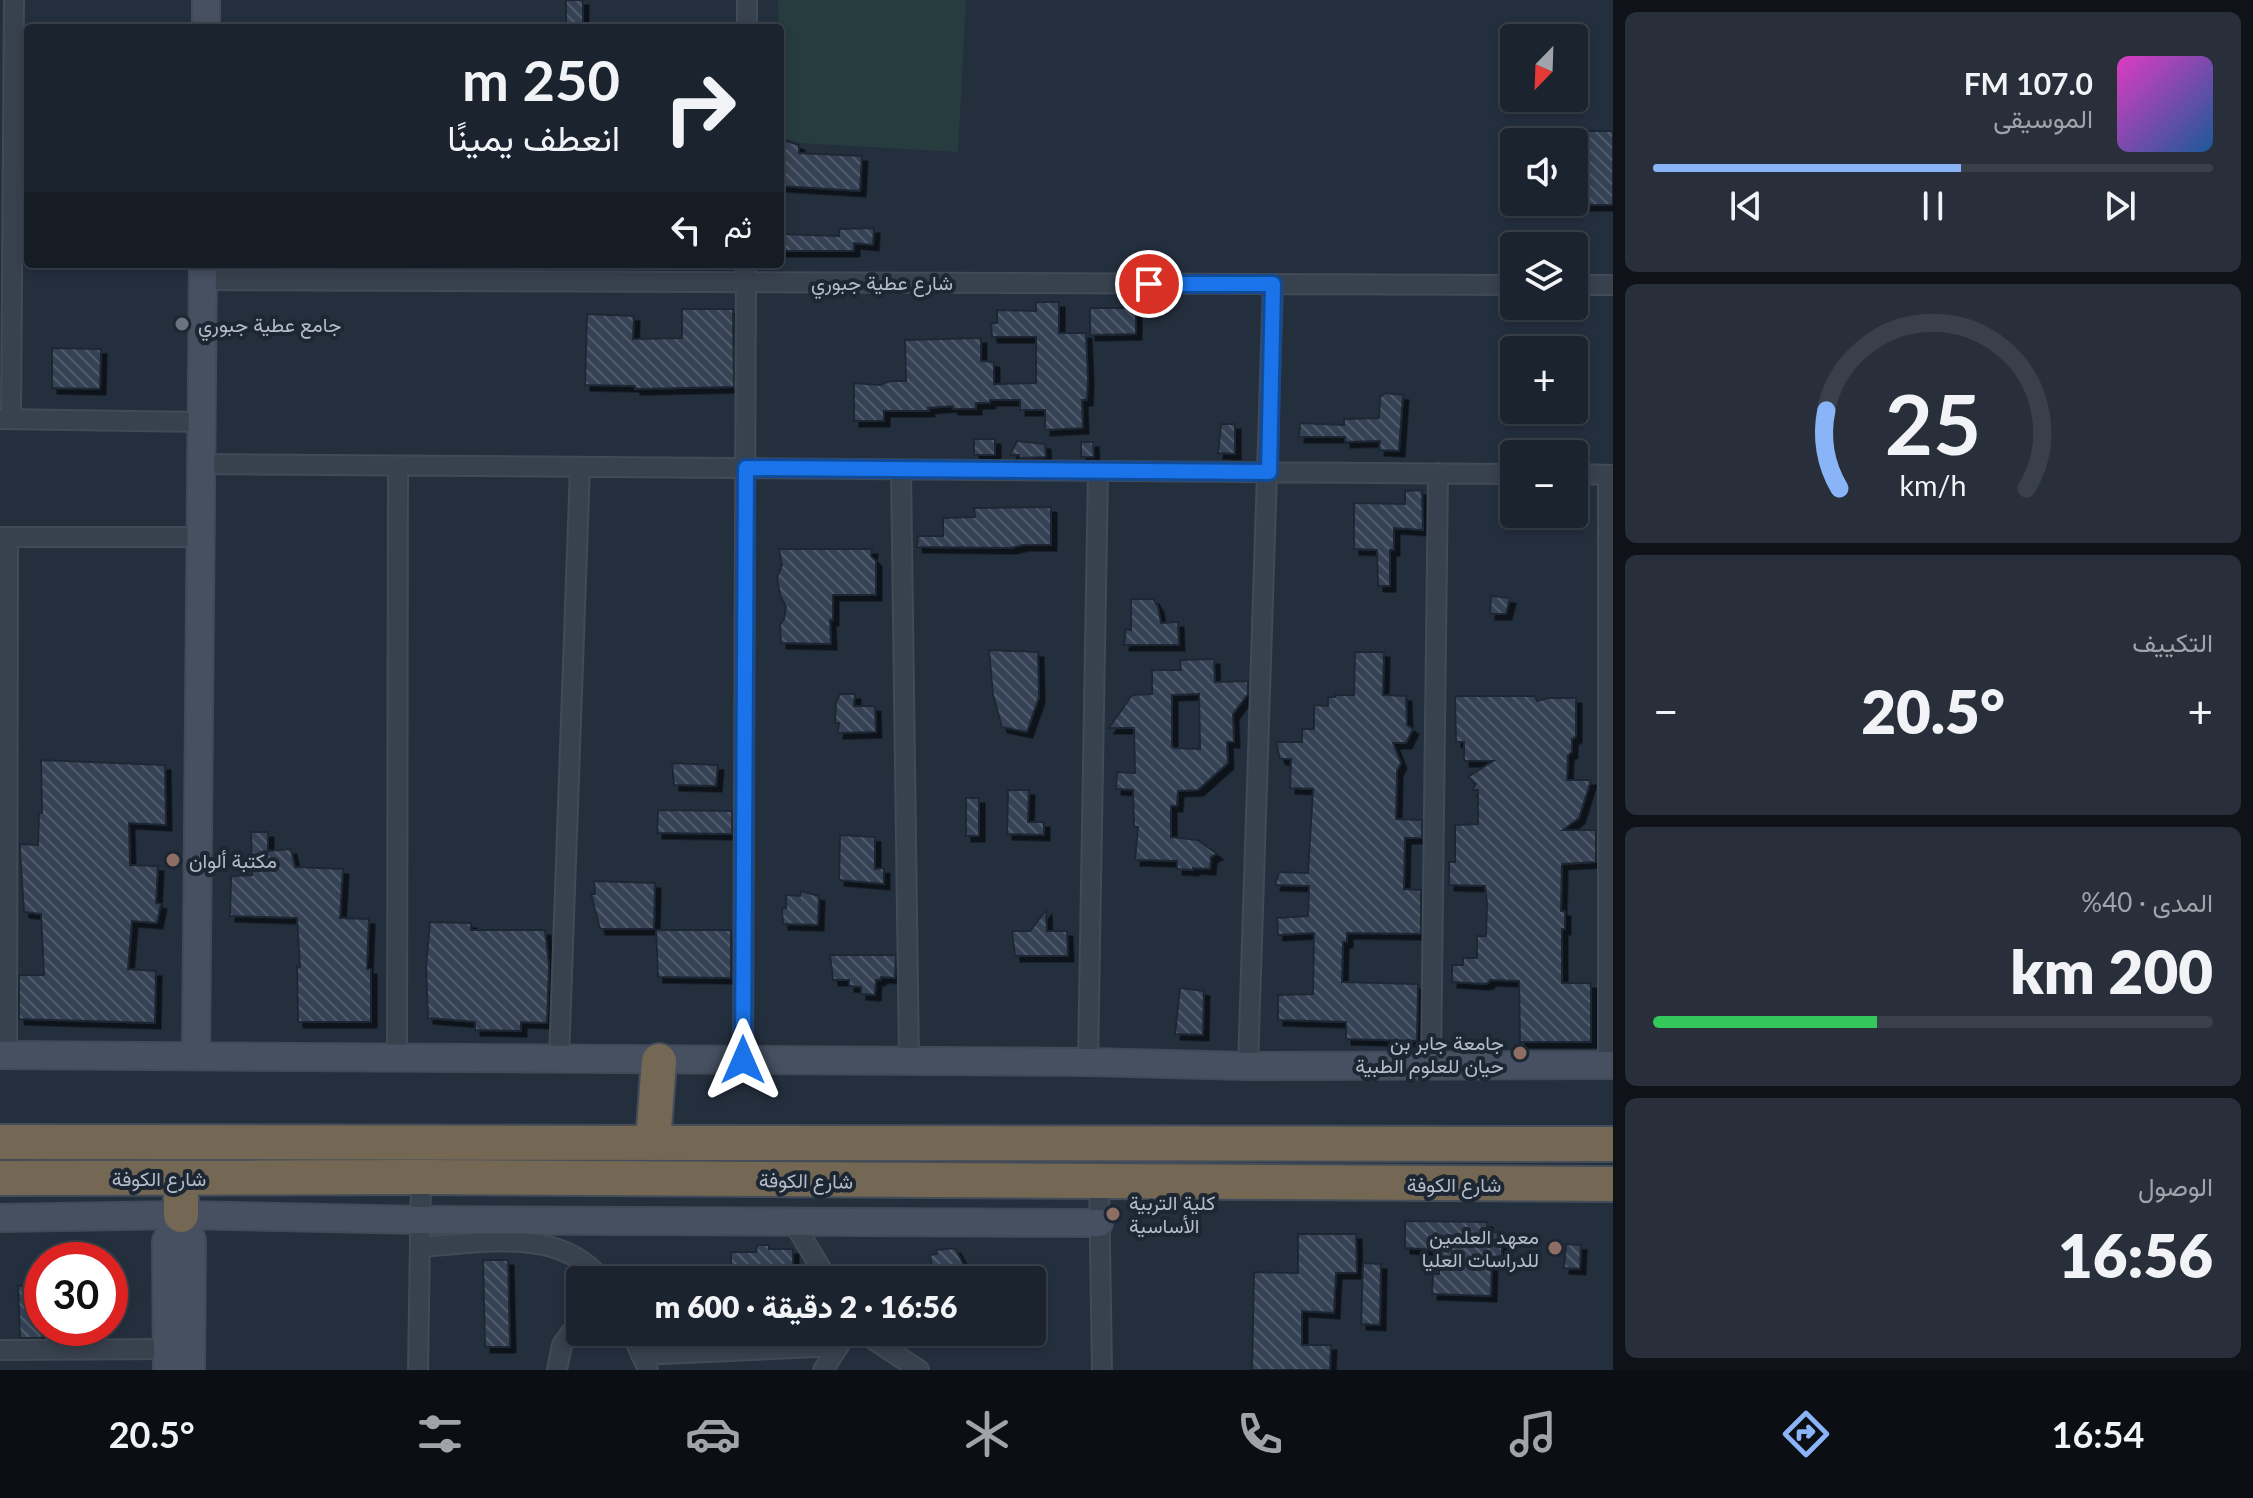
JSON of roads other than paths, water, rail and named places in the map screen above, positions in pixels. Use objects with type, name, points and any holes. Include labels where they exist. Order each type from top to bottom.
[{"type":"highway","points":[[653,1141],[659,1061]]},
{"type":"highway","name":"شارع الكوفة","points":[[0,1142],[1613,1144]]},
{"type":"highway","name":"شارع الكوفة","points":[[0,1178],[421,1177],[1613,1184]]},
{"type":"highway","points":[[181,1178],[181,1215]]},
{"type":"street","points":[[14,0],[6,419],[202,422]]},
{"type":"street","points":[[206,0],[206,24]]},
{"type":"street","points":[[747,0],[747,24]]},
{"type":"street","points":[[196,1056],[203,272]]},
{"type":"street","name":"شارع عطية جبوري","points":[[203,272],[746,273],[1273,284],[1500,285]]},
{"type":"street","points":[[743,1060],[746,273]]},
{"type":"street","points":[[1248,1066],[1273,284]]},
{"type":"street","points":[[1588,285],[1613,285]]},
{"type":"street","points":[[201,464],[1500,474]]},
{"type":"street","points":[[397,1058],[398,466]]},
{"type":"street","points":[[559,1058],[580,467]]},
{"type":"street","points":[[901,470],[909,1061]]},
{"type":"street","points":[[1088,1062],[1098,471]]},
{"type":"street","points":[[1431,1064],[1438,473]]},
{"type":"street","points":[[200,537],[4,537],[3,1055],[1088,1062],[1248,1066],[1611,1065],[1610,475],[1588,474]]},
{"type":"street","points":[[418,1370],[421,1177]]},
{"type":"street","points":[[1099,1183],[1102,1370]]},
{"type":"street","points":[[0,1218],[181,1215],[421,1220],[1099,1223]]},
{"type":"street","points":[[0,1350],[167,1360],[166,1241],[181,1215]]},
{"type":"street","points":[[181,1215],[192,1240],[191,1370]]},
{"type":"street","points":[[793,1222],[820,1266]]},
{"type":"street","points":[[420,1247],[535,1241],[567,1252],[586,1266]]},
{"type":"street","points":[[557,1370],[566,1339]]},
{"type":"street","points":[[645,1363],[785,1346]]},
{"type":"street","points":[[823,1370],[838,1346]]},
{"type":"street","points":[[883,1346],[919,1370]]},
{"type":"street","points":[[25,1351],[25,1370]]},
{"type":"place","name":"جامع عطية جبوري","points":[[182,324]]},
{"type":"place","name":"مكتبة ألوان","points":[[173,860]]},
{"type":"place","name":"جامعة جابر بن حيان للعلوم الطبية","points":[[1520,1053]]},
{"type":"place","name":"كلية التربية الأساسية","points":[[1113,1214]]},
{"type":"place","name":"معهد العلمين للدراسات العليا","points":[[1555,1248]]}]
